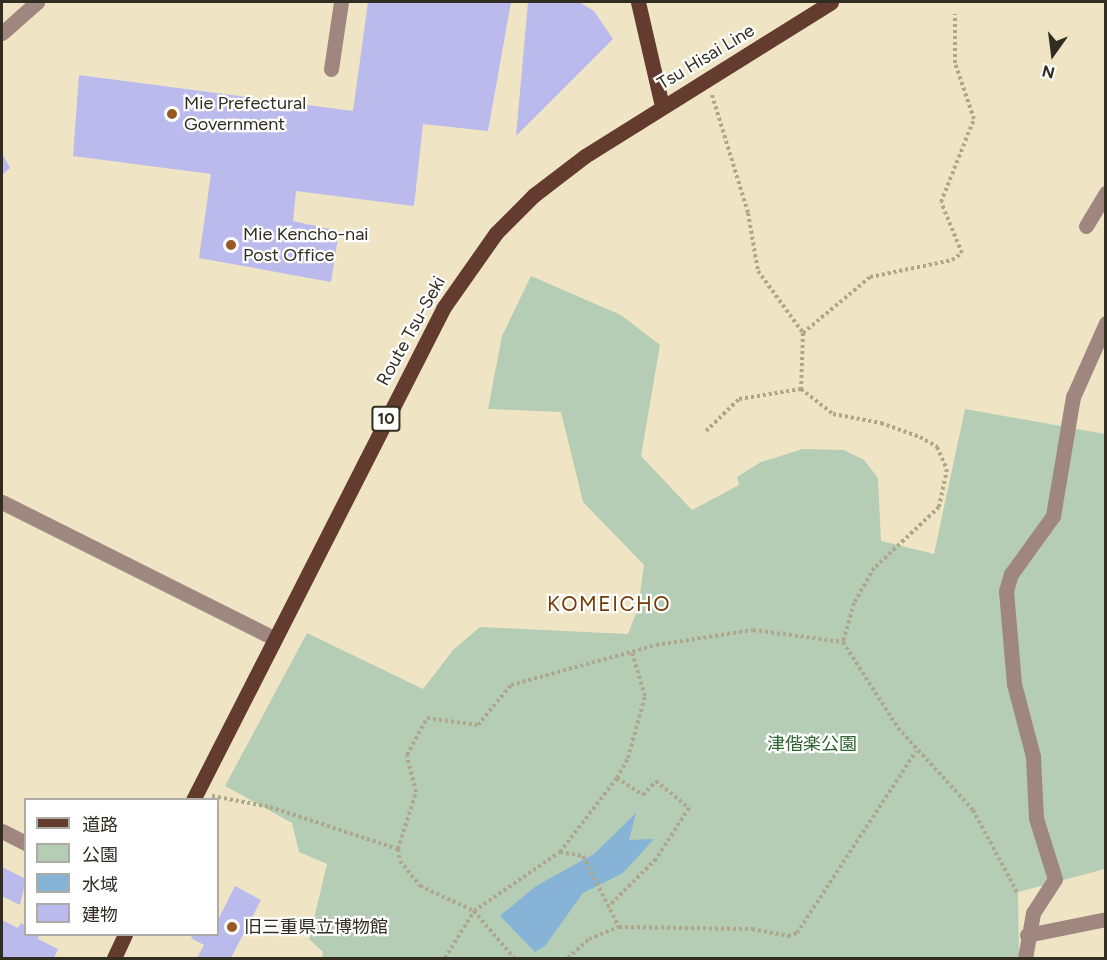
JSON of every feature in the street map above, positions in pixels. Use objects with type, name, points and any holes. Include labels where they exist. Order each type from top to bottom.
[{"type":"main road","points":[[638,2],[662,106]]},
{"type":"main road","name":"Tsu Hisai Line","points":[[662,106],[706,83],[831,2]]},
{"type":"main road","name":"Route Tsu-Seki","points":[[194,796],[438,318],[467,272],[534,195],[662,106]]},
{"type":"main road","points":[[114,958],[124,936]]},
{"type":"street","points":[[2,33],[37,2]]},
{"type":"street","points":[[331,69],[341,2]]},
{"type":"street","points":[[1086,226],[1106,193]]},
{"type":"street","points":[[1025,958],[1027,935],[1033,913],[1055,879],[1036,818],[1034,756],[1014,684],[1006,591],[1011,574],[1053,516],[1073,397],[1101,347],[1106,323]]},
{"type":"street","points":[[2,502],[273,638]]},
{"type":"street","points":[[2,831],[24,842]]},
{"type":"street","points":[[1027,935],[1106,918]]},
{"type":"path","points":[[803,333],[870,277],[952,260],[962,253],[941,202],[974,119],[955,63],[955,14]]},
{"type":"path","points":[[706,83],[735,162],[758,271],[803,333],[801,388]]},
{"type":"path","points":[[706,431],[739,399],[801,388],[833,414],[881,423],[920,437],[937,447],[947,469],[939,507],[874,568],[854,603],[843,642]]},
{"type":"path","points":[[514,958],[474,911],[420,886],[400,861],[398,849],[416,792],[407,755],[420,724],[435,718],[478,725],[511,685],[656,645],[753,630],[843,642],[916,751],[973,810],[1017,892]]},
{"type":"path","points":[[445,958],[474,911],[560,852],[617,778],[628,758],[645,696],[632,653]]},
{"type":"path","points":[[568,958],[589,939],[619,927],[752,929],[778,936],[797,933],[916,751]]},
{"type":"path","points":[[608,908],[656,859],[690,808],[656,781],[643,795],[617,778]]},
{"type":"path","points":[[219,800],[270,807],[398,849]]},
{"type":"path","points":[[560,852],[583,856],[619,927]]},
{"type":"green space","name":"津偕楽公園","points":[[531,276],[621,315],[660,345],[641,456],[692,510],[739,485],[737,477],[761,462],[803,449],[844,450],[864,460],[878,478],[881,541],[934,554],[965,409],[1105,434],[1105,869],[1018,892],[1019,958],[322,958],[323,952],[309,939],[327,864],[299,852],[292,823],[225,786],[307,633],[423,689],[453,650],[480,627],[628,634],[638,608],[644,565],[583,502],[561,412],[488,409],[502,336]]},
{"type":"water","points":[[636,813],[629,840],[654,839],[623,873],[583,893],[545,946],[535,952],[500,916],[536,886],[594,854]]},
{"type":"building","points":[[368,2],[511,2],[488,131],[423,124],[414,206],[296,191],[293,221],[339,231],[331,282],[199,258],[211,174],[73,156],[79,75],[353,111]]},
{"type":"building","points":[[528,2],[579,2],[594,11],[613,39],[516,136]]},
{"type":"building","points":[[2,153],[10,168],[2,175]]},
{"type":"building","points":[[2,867],[24,878],[24,888],[20,905],[2,896]]},
{"type":"building","name":"旧三重県立博物館","points":[[235,886],[261,900],[231,958],[197,958],[204,945],[191,938],[192,936],[219,936],[219,918]]},
{"type":"building","points":[[2,920],[18,928],[21,923],[24,925],[24,936],[39,936],[38,939],[58,949],[54,958],[2,958]]},
{"type":"place","name":"Mie Prefectural Government","points":[[172,114]]},
{"type":"place","name":"Mie Kencho-nai Post Office","points":[[231,245]]},
{"type":"place","name":"旧三重県立博物館","points":[[232,927]]},
{"type":"district","name":"KOMEICHO","points":[[609,604]]}]
